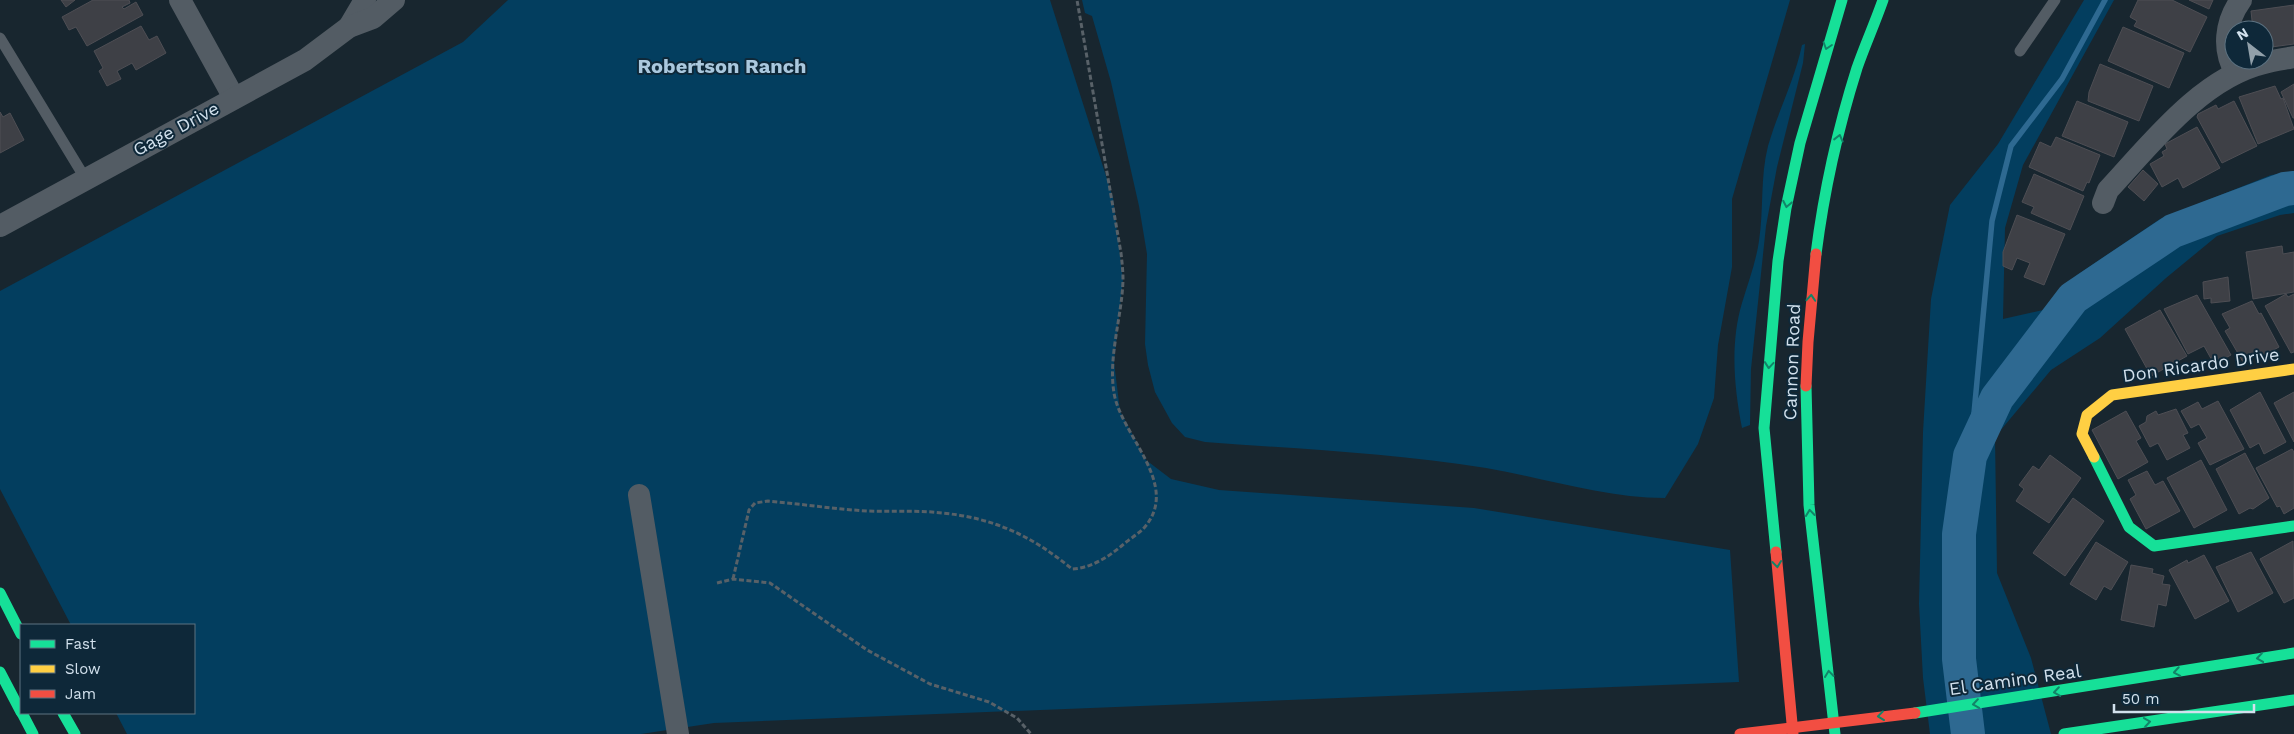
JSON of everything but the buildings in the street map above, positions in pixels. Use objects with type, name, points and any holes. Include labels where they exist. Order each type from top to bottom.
[{"type":"main road","name":"Cannon Road","points":[[1793,731],[1764,428],[1778,261],[1786,208],[1800,142],[1842,0]]},
{"type":"main road","name":"Cannon Road","points":[[1835,728],[1809,504],[1807,348],[1813,266],[1832,167],[1855,74],[1883,0]]},
{"type":"main road","name":"Don Ricardo Drive","points":[[2294,370],[2112,395],[2087,415],[2082,434],[2129,527],[2154,546],[2294,526]]},
{"type":"main road","points":[[1,598],[20,632]]},
{"type":"main road","name":"El Camino Real","points":[[1740,734],[1835,728],[1928,711],[2294,653]]},
{"type":"main road","points":[[0,672],[20,708]]},
{"type":"main road","points":[[2064,734],[2294,700]]},
{"type":"main road","points":[[23,714],[33,734]]},
{"type":"main road","points":[[64,714],[74,734]]},
{"type":"street","points":[[180,0],[234,98]]},
{"type":"street","name":"Gage Drive","points":[[350,27],[366,0]]},
{"type":"street","name":"Gage Drive","points":[[0,226],[85,178],[305,60],[350,27],[373,18],[394,0]]},
{"type":"street","points":[[2236,73],[2229,61],[2226,41],[2236,7],[2241,0]]},
{"type":"street","points":[[2103,203],[2108,190],[2182,108],[2236,73],[2262,63],[2294,58]]},
{"type":"street","points":[[639,496],[678,734]]},
{"type":"lane","points":[[2020,51],[2055,0]]},
{"type":"lane","points":[[0,38],[85,178]]},
{"type":"path","points":[[733,579],[749,510],[755,503],[768,501],[866,511],[941,513],[982,519],[1020,533],[1055,555],[1072,569],[1086,569],[1118,549],[1144,528],[1154,510],[1156,489],[1152,471],[1128,428],[1114,393],[1114,362],[1123,280],[1121,253],[1077,0]]},
{"type":"path","points":[[717,583],[733,579],[770,583],[867,650],[930,684],[989,702],[1017,718],[1031,734]]},
{"type":"shaded area","points":[[508,0],[1050,0],[1113,198],[1123,280],[1114,362],[1120,411],[1146,460],[1171,479],[1219,490],[1474,508],[1730,550],[1739,682],[714,723],[641,734],[127,734],[117,714],[195,714],[195,624],[70,624],[0,489],[0,291],[463,42]]},
{"type":"shaded area","points":[[1082,0],[1790,0],[1732,199],[1732,267],[1718,345],[1714,398],[1698,444],[1665,498],[1620,495],[1508,472],[1451,463],[1346,452],[1205,442],[1185,437],[1172,423],[1155,392],[1148,365],[1145,344],[1147,254],[1139,206],[1111,82],[1092,16],[1085,13]]},
{"type":"shaded area","points":[[2084,0],[2114,0],[2023,165],[2005,228],[2003,319],[2052,308],[2077,275],[2160,219],[2271,175],[2294,172],[2294,213],[2280,215],[2217,236],[2166,278],[2100,338],[2051,370],[1995,437],[1997,573],[2031,658],[2051,734],[1930,734],[1923,678],[1919,604],[1923,432],[1931,299],[1950,205],[1998,144]]},
{"type":"shaded area","points":[[1805,44],[1803,63],[1777,167],[1766,226],[1751,369],[1750,425],[1742,428],[1735,381],[1735,349],[1738,318],[1758,249],[1764,169],[1768,146],[1795,71],[1802,45]]},
{"type":"waterway","points":[[1970,456],[1992,221],[2011,146],[2062,79],[2105,0]]},
{"type":"waterway","points":[[1968,734],[1959,659],[1959,534],[1970,456],[1997,398],[2073,298],[2173,231],[2285,189],[2294,188]]},
{"type":"traffic: fast","points":[[1776,552],[1764,428],[1778,261],[1786,208],[1800,143],[1842,0]]},
{"type":"traffic: fast","points":[[1816,254],[1827,183],[1844,114],[1857,68],[1883,0]]},
{"type":"traffic: fast","points":[[1806,386],[1809,505],[1835,734]]},
{"type":"traffic: fast","points":[[2094,457],[2129,527],[2154,546],[2294,526]]},
{"type":"traffic: fast","points":[[0,593],[20,632]]},
{"type":"traffic: fast","points":[[1915,713],[2294,653]]},
{"type":"traffic: fast","points":[[0,672],[20,710]]},
{"type":"traffic: fast","points":[[2064,734],[2294,700]]},
{"type":"traffic: fast","points":[[23,714],[33,734]]},
{"type":"traffic: fast","points":[[64,714],[75,734]]},
{"type":"traffic: slow","points":[[2094,457],[2082,434],[2087,415],[2112,395],[2294,369]]},
{"type":"traffic: jam","points":[[1806,386],[1816,254]]},
{"type":"traffic: jam","points":[[1776,552],[1793,734]]},
{"type":"traffic: jam","points":[[1740,734],[1915,713]]},
{"type":"district","name":"Robertson Ranch","points":[[722,66]]}]
